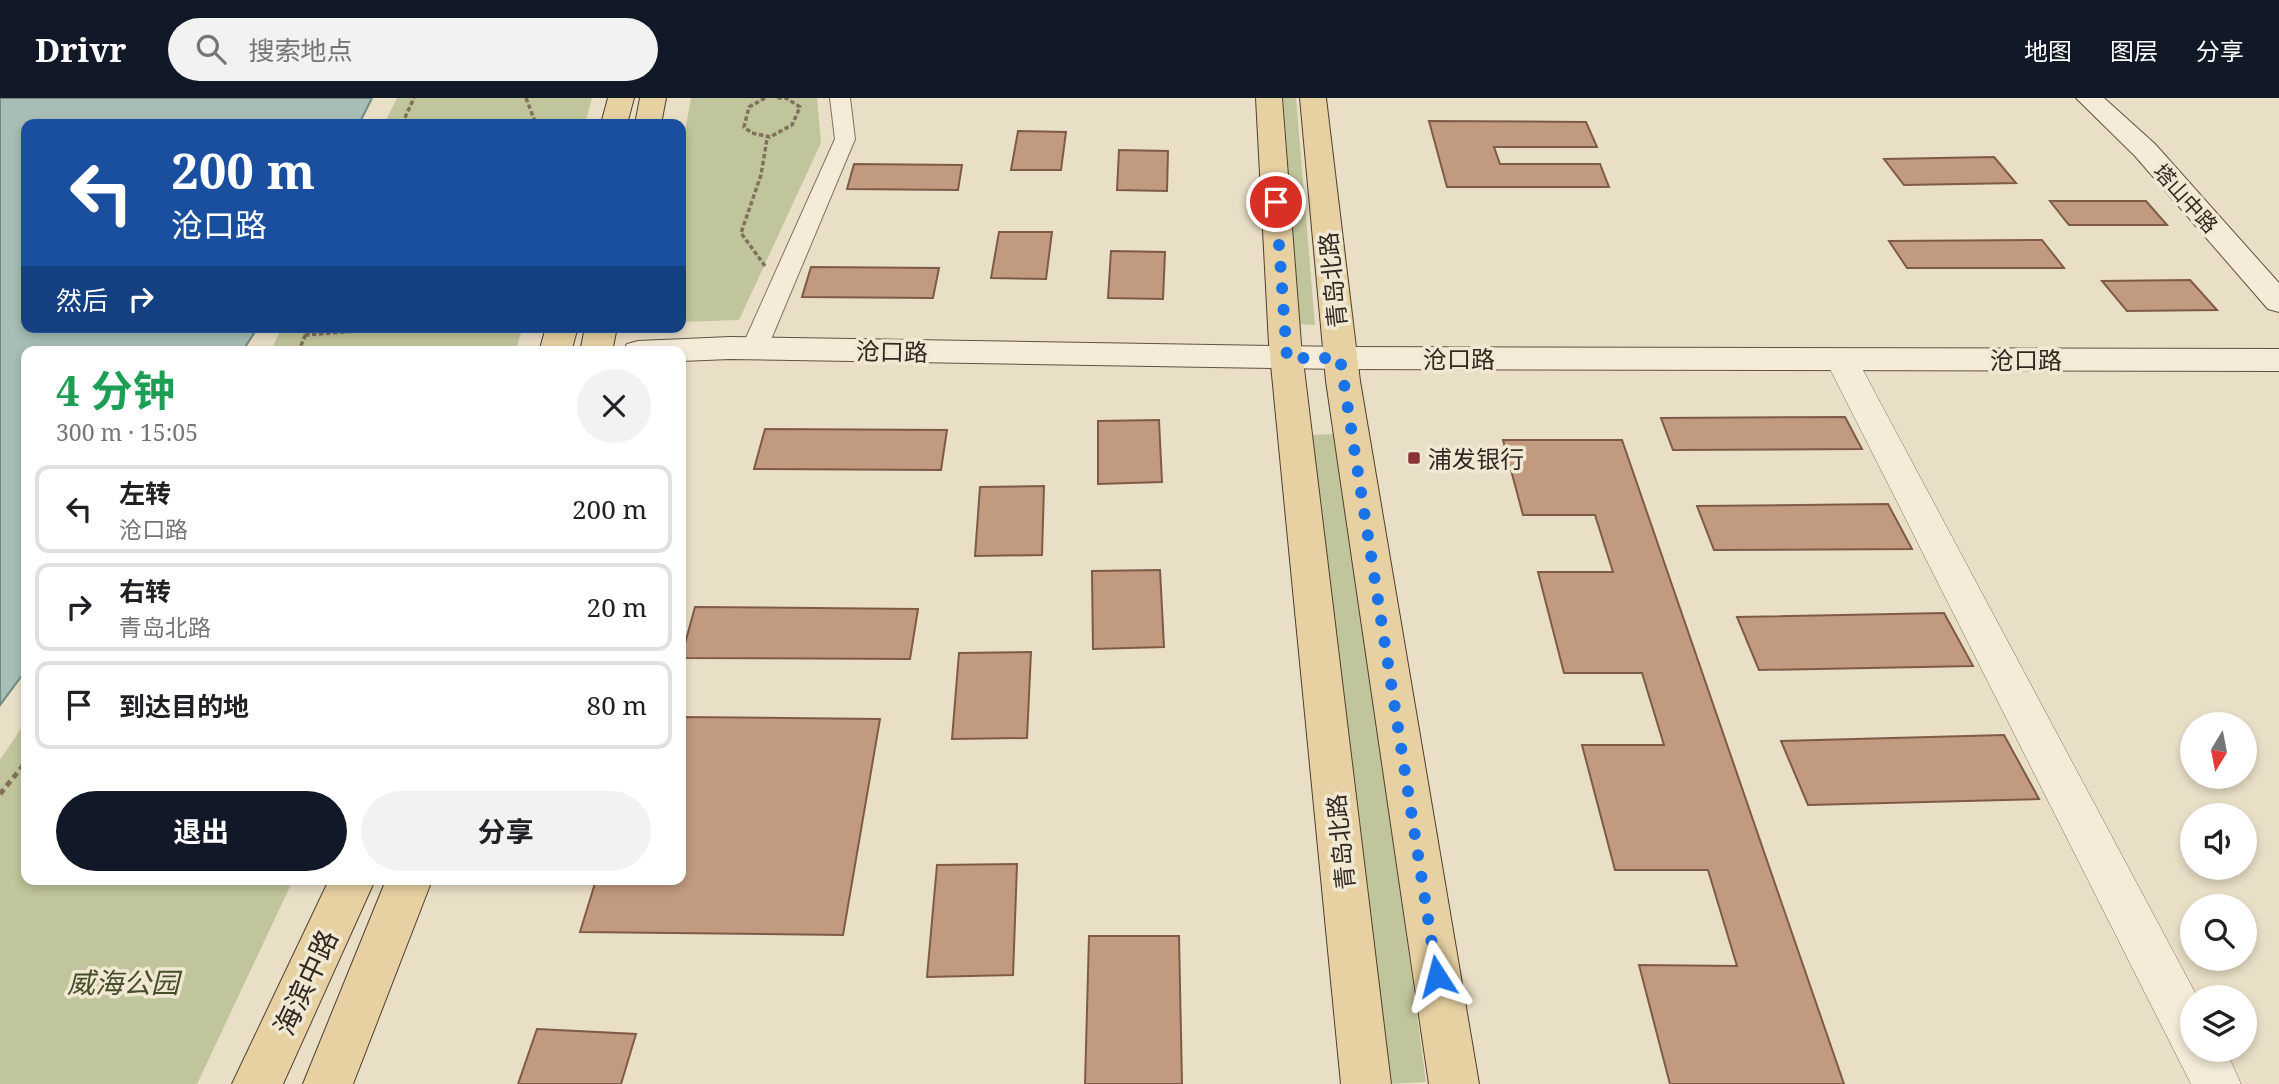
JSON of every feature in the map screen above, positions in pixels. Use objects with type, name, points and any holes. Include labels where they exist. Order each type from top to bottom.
[{"type":"main road","points":[[615,119],[621,98]]},
{"type":"main road","points":[[649,119],[653,98]]},
{"type":"main road","name":"青岛北路","points":[[1269,98],[1288,369],[1366,1084]]},
{"type":"main road","name":"青岛北路","points":[[1313,98],[1342,369],[1454,1084]]},
{"type":"main road","name":"塔山中路","points":[[2089,98],[2145,150],[2279,302]]},
{"type":"main road","name":"塔山中路","points":[[2115,98],[2279,269]]},
{"type":"main road","points":[[652,333],[737,355]]},
{"type":"main road","name":"沧口路","points":[[686,353],[1288,369],[1847,371],[2279,384]]},
{"type":"main road","points":[[686,372],[737,355]]},
{"type":"main road","name":"沧口路","points":[[686,364],[737,355]]},
{"type":"main road","name":"沧口路","points":[[1847,371],[2279,360]]},
{"type":"main road","name":"海滨中路","points":[[257,1084],[350,885]]},
{"type":"main road","points":[[328,1084],[408,885]]},
{"type":"street","points":[[737,355],[781,285],[845,139],[840,98]]},
{"type":"street","points":[[1847,371],[2180,1012]]},
{"type":"street","points":[[2206,1062],[2217,1084]]},
{"type":"path","points":[[404,119],[414,98]]},
{"type":"path","points":[[526,98],[534,119]]},
{"type":"path","points":[[761,99],[749,107],[744,127],[753,135],[767,139],[785,133],[797,119],[800,107],[786,98],[776,98]]},
{"type":"path","points":[[767,139],[767,161],[741,233],[751,250],[781,285]]},
{"type":"path","points":[[300,346],[305,335],[331,333]]},
{"type":"path","points":[[516,333],[559,337]]},
{"type":"path","points":[[0,794],[21,768]]},
{"type":"green space","points":[[397,98],[592,98],[586,119],[386,119]]},
{"type":"green space","points":[[691,98],[817,98],[821,143],[739,320],[686,322],[686,126]]},
{"type":"green space","points":[[1283,98],[1296,98],[1315,325],[1300,324]]},
{"type":"green space","points":[[279,333],[521,333],[517,346],[273,346]]},
{"type":"green space","points":[[1339,434],[1426,1082],[1385,1084],[1308,435]]},
{"type":"green space","name":"威海公园","points":[[21,728],[21,885],[291,885],[197,1084],[0,1084],[0,760]]},
{"type":"water","points":[[0,98],[372,98],[362,119],[21,119],[21,333],[254,333],[246,346],[21,346],[21,677],[0,705]]},
{"type":"building","points":[[1429,121],[1586,122],[1597,147],[1494,147],[1500,164],[1600,164],[1609,187],[1447,187]]},
{"type":"building","points":[[1018,131],[1066,132],[1061,170],[1011,170]]},
{"type":"building","points":[[1119,150],[1168,151],[1167,191],[1117,190]]},
{"type":"building","points":[[1994,157],[2016,183],[1904,185],[1884,159]]},
{"type":"building","points":[[854,164],[962,165],[958,190],[847,189]]},
{"type":"building","points":[[2050,201],[2146,201],[2167,225],[2069,225]]},
{"type":"building","points":[[999,232],[1052,232],[1046,279],[991,278]]},
{"type":"building","points":[[2042,240],[2064,268],[1907,268],[1889,241]]},
{"type":"building","points":[[1111,251],[1165,252],[1163,299],[1108,298]]},
{"type":"building","points":[[811,267],[939,268],[933,298],[802,297]]},
{"type":"building","points":[[2190,280],[2217,310],[2127,311],[2102,281]]},
{"type":"building","points":[[1845,417],[1862,449],[1673,450],[1661,418]]},
{"type":"building","points":[[1159,420],[1162,482],[1098,484],[1098,421]]},
{"type":"building","points":[[765,429],[947,430],[941,470],[754,469]]},
{"type":"building","points":[[1503,440],[1622,440],[1844,1084],[1670,1084],[1639,965],[1737,966],[1708,870],[1615,870],[1582,745],[1664,745],[1642,673],[1564,673],[1538,572],[1613,572],[1595,515],[1523,515]]},
{"type":"building","points":[[1044,486],[1042,555],[975,556],[980,487]]},
{"type":"building","points":[[1888,504],[1912,549],[1714,550],[1697,506]]},
{"type":"building","points":[[1160,570],[1164,647],[1093,649],[1092,571]]},
{"type":"building","points":[[695,607],[918,609],[910,659],[686,658],[686,640]]},
{"type":"building","points":[[1944,613],[1973,666],[1759,670],[1737,617]]},
{"type":"building","points":[[1031,652],[1027,738],[952,739],[959,653]]},
{"type":"building","points":[[686,717],[880,719],[843,935],[580,932],[594,885],[686,885]]},
{"type":"building","points":[[2004,735],[2039,799],[1808,805],[1781,741]]},
{"type":"building","points":[[1017,864],[1013,975],[927,977],[937,865]]},
{"type":"building","points":[[1089,936],[1179,936],[1182,1084],[1085,1084]]},
{"type":"building","points":[[537,1029],[636,1034],[621,1084],[518,1084]]},
{"type":"place","name":"浦发银行","points":[[1414,458]]},
{"type":"route","points":[[1276,202],[1287,358],[1340,358],[1437,976]]}]
